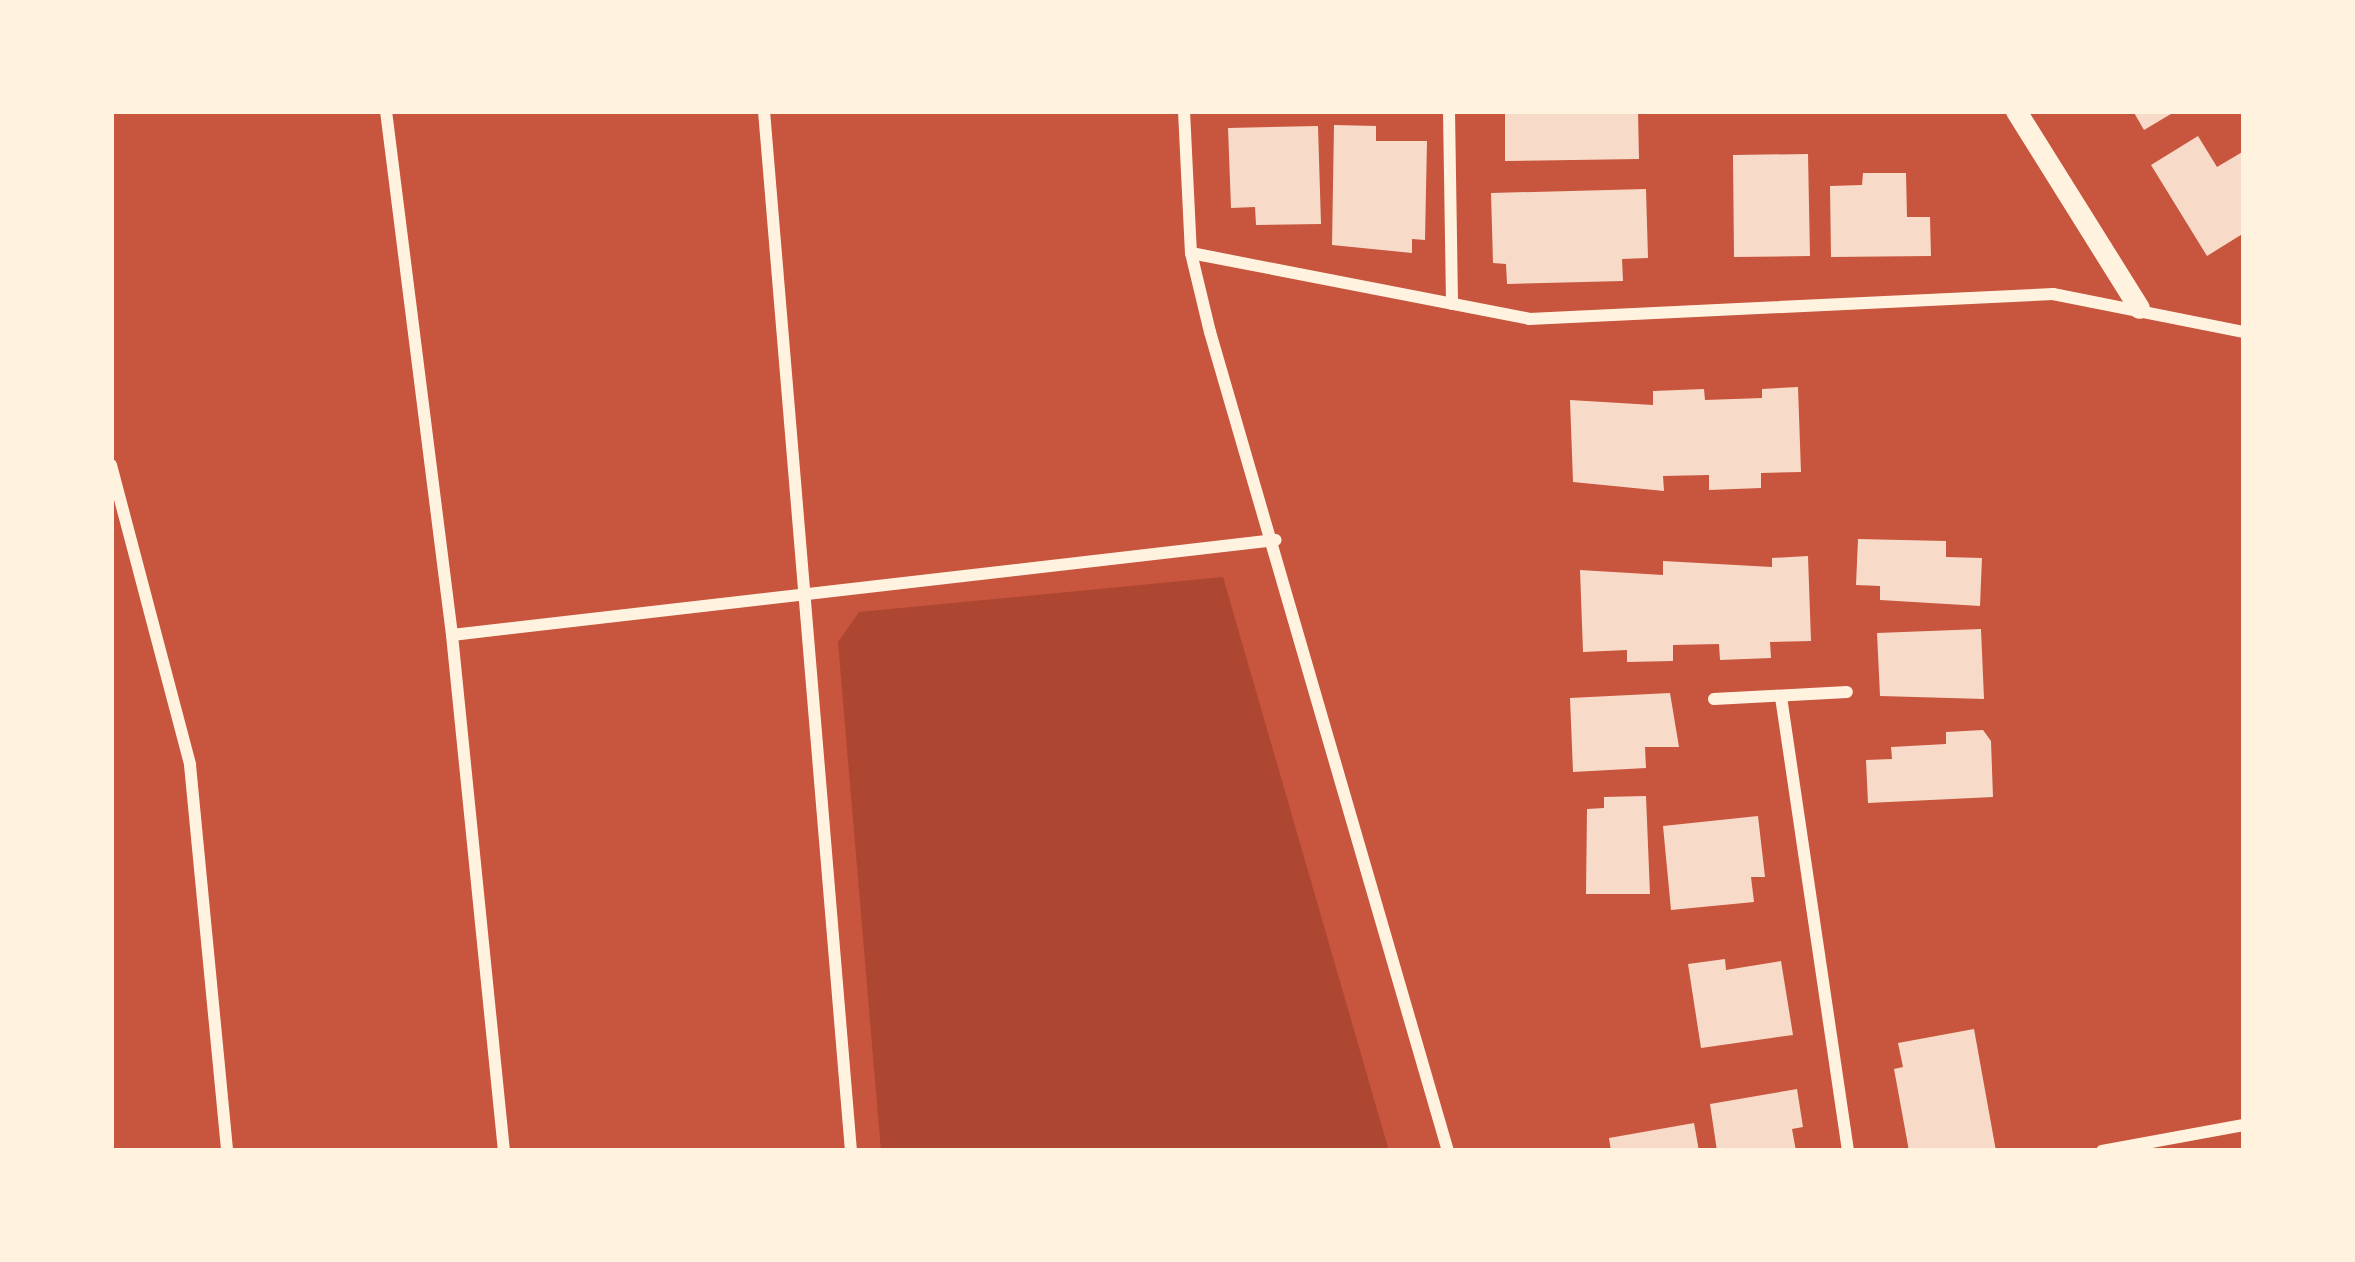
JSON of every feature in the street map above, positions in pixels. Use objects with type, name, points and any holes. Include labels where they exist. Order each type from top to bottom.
[{"type":"street","points":[[386,111],[452,635],[504,1151]]},
{"type":"street","points":[[764,111],[850,1151]]},
{"type":"street","points":[[1184,111],[1191,253],[1448,1151]]},
{"type":"street","points":[[1449,111],[1452,304]]},
{"type":"street","points":[[2016,111],[2139,308]]},
{"type":"street","points":[[1191,253],[1529,319],[2053,294],[2244,332]]},
{"type":"street","points":[[111,465],[190,765],[227,1151]]},
{"type":"street","points":[[452,635],[1276,540]]},
{"type":"street","points":[[1714,699],[1847,692]]},
{"type":"street","points":[[1781,697],[1848,1151]]},
{"type":"street","points":[[2102,1151],[2244,1125]]},
{"type":"shaded area","points":[[1223,577],[1389,1151],[881,1151],[838,642],[859,612]]},
{"type":"building","points":[[1505,111],[1638,111],[1639,159],[1505,161]]},
{"type":"building","points":[[2133,111],[2176,111],[2144,130]]},
{"type":"building","points":[[1334,125],[1376,126],[1376,141],[1427,141],[1425,240],[1412,239],[1412,253],[1332,245]]},
{"type":"building","points":[[1318,126],[1321,224],[1256,225],[1255,207],[1231,208],[1228,128]]},
{"type":"building","points":[[2198,136],[2217,167],[2244,151],[2244,233],[2207,256],[2151,165]]},
{"type":"building","points":[[1808,154],[1810,256],[1734,257],[1733,155]]},
{"type":"building","points":[[1863,173],[1906,173],[1907,217],[1930,217],[1931,256],[1831,257],[1830,186],[1862,185]]},
{"type":"building","points":[[1646,189],[1648,258],[1622,259],[1623,281],[1507,284],[1506,264],[1493,263],[1491,193]]},
{"type":"building","points":[[1798,387],[1801,472],[1761,473],[1761,488],[1709,490],[1709,475],[1663,476],[1664,491],[1573,482],[1570,400],[1653,405],[1653,391],[1704,389],[1705,400],[1762,398],[1762,389]]},
{"type":"building","points":[[1858,539],[1946,541],[1946,557],[1982,558],[1980,606],[1880,600],[1880,586],[1856,585]]},
{"type":"building","points":[[1808,556],[1811,641],[1770,642],[1771,658],[1720,660],[1719,644],[1673,645],[1673,661],[1627,662],[1627,650],[1583,652],[1580,570],[1663,575],[1663,561],[1772,567],[1772,558]]},
{"type":"building","points":[[1981,629],[1984,699],[1880,696],[1877,633]]},
{"type":"building","points":[[1670,693],[1679,747],[1645,747],[1646,768],[1573,772],[1570,698]]},
{"type":"building","points":[[1983,730],[1991,741],[1993,797],[1868,803],[1866,760],[1892,759],[1891,747],[1946,744],[1946,732]]},
{"type":"building","points":[[1646,796],[1650,894],[1586,894],[1587,809],[1604,808],[1604,797]]},
{"type":"building","points":[[1758,816],[1765,877],[1751,877],[1754,902],[1671,910],[1663,826]]},
{"type":"building","points":[[1725,959],[1726,970],[1781,961],[1793,1035],[1701,1048],[1688,964]]},
{"type":"building","points":[[1974,1029],[1996,1151],[1909,1151],[1894,1069],[1903,1067],[1898,1043]]},
{"type":"building","points":[[1797,1089],[1803,1127],[1792,1129],[1796,1151],[1717,1151],[1710,1104]]},
{"type":"building","points":[[1694,1123],[1699,1151],[1611,1151],[1609,1138]]}]
